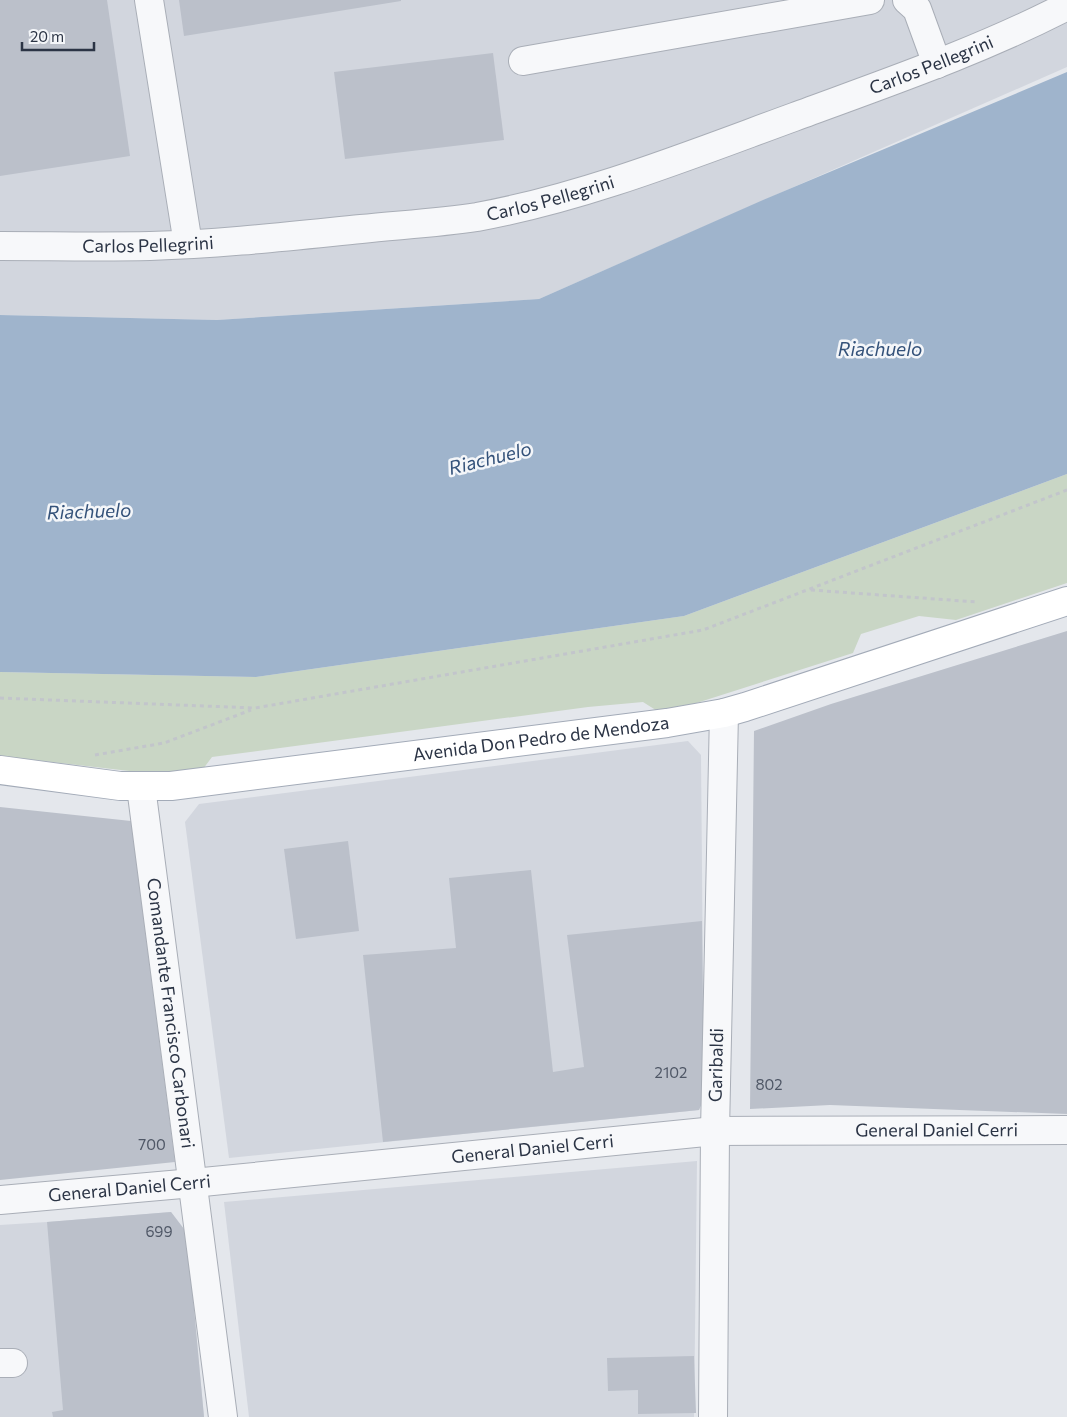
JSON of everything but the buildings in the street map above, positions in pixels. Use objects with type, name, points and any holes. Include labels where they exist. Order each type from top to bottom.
[{"type":"main road","name":"Avenida Don Pedro de Mendoza","points":[[0,770],[120,786],[171,786],[667,723],[724,713],[764,701],[1067,601]]},
{"type":"street","points":[[149,0],[188,244]]},
{"type":"street","points":[[523,61],[870,0]]},
{"type":"street","points":[[906,0],[917,9],[937,64]]},
{"type":"street","name":"Carlos Pellegrini","points":[[0,246],[149,246],[251,240],[433,222],[507,211],[624,179],[937,64],[990,42],[1067,6]]},
{"type":"street","name":"Garibaldi","points":[[714,1417],[715,1131],[724,713]]},
{"type":"street","name":"Comandante Francisco Carbonari","points":[[141,787],[223,1417]]},
{"type":"street","name":"General Daniel Cerri","points":[[0,1200],[193,1183],[715,1131],[1067,1130]]},
{"type":"path","points":[[89,756],[164,743],[254,708],[703,630],[1067,490]]},
{"type":"path","points":[[808,589],[977,602]]},
{"type":"path","points":[[0,698],[254,708]]},
{"type":"shaded area","points":[[0,0],[1067,0],[1067,67],[539,299],[217,320],[0,315]]},
{"type":"shaded area","points":[[688,741],[701,755],[704,1098],[699,1110],[229,1158],[185,822],[199,804]]},
{"type":"shaded area","points":[[697,1161],[694,1417],[249,1417],[224,1202]]},
{"type":"shaded area","points":[[171,1212],[187,1233],[204,1417],[0,1417],[0,1225]]},
{"type":"green space","points":[[1067,474],[1067,583],[956,620],[919,616],[861,634],[853,653],[662,714],[643,702],[588,707],[212,757],[200,773],[138,772],[0,756],[0,672],[256,677],[684,616]]},
{"type":"water","name":"Riachuelo","points":[[1067,72],[1067,474],[684,616],[256,677],[0,672],[0,315],[217,320],[539,299],[763,200]]}]
